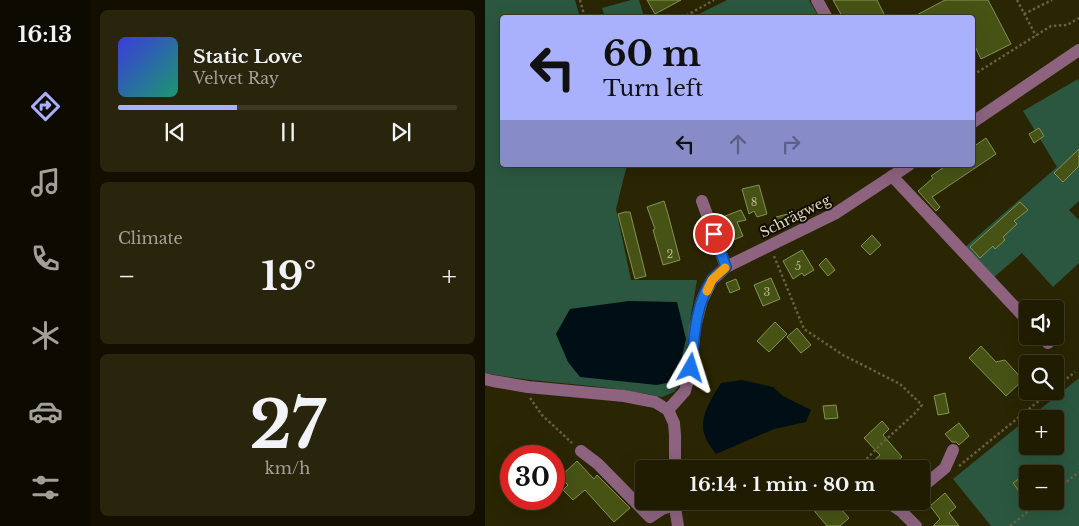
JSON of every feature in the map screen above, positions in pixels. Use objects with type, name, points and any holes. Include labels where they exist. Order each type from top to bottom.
[{"type":"street","points":[[817,0],[825,15]]},
{"type":"street","points":[[975,121],[1079,50]]},
{"type":"street","name":"Schrägweg","points":[[668,410],[685,391],[691,368],[695,327],[702,300],[712,280],[726,267],[836,213],[906,167]]},
{"type":"street","points":[[891,176],[1019,312]]},
{"type":"street","points":[[702,201],[726,267]]},
{"type":"street","points":[[485,378],[528,387],[624,396],[655,402],[668,410],[674,424],[675,460]]},
{"type":"street","points":[[930,480],[945,468],[953,450]]},
{"type":"street","points":[[581,451],[598,464],[635,502]]},
{"type":"street","points":[[643,510],[650,517],[660,510]]},
{"type":"street","points":[[675,510],[678,526]]},
{"type":"street","points":[[907,510],[916,526]]},
{"type":"path","points":[[580,0],[584,15]]},
{"type":"path","points":[[687,15],[714,0]]},
{"type":"path","points":[[1017,0],[1036,36]]},
{"type":"path","points":[[1024,14],[1053,0]]},
{"type":"path","points":[[975,74],[1051,26],[1067,25],[1079,18]]},
{"type":"path","points":[[769,246],[804,329],[843,355],[900,384],[922,405],[866,460]]},
{"type":"path","points":[[1064,381],[1075,372]]},
{"type":"path","points":[[528,387],[532,402],[541,415],[581,451]]},
{"type":"path","points":[[945,468],[961,465],[1040,400]]},
{"type":"path","points":[[1064,483],[1079,472]]},
{"type":"path","points":[[1010,526],[1030,510]]},
{"type":"green space","points":[[485,0],[575,0],[579,15],[500,15],[500,167],[626,167],[616,209],[631,280],[697,280],[681,384],[674,392],[662,397],[609,388],[485,373]]},
{"type":"green space","points":[[631,0],[639,0],[643,15],[604,15],[602,8]]},
{"type":"green space","points":[[727,0],[809,0],[818,15],[699,15]]},
{"type":"green space","points":[[1078,79],[1079,201],[1069,210],[1079,220],[1079,263],[1053,287],[1022,253],[993,278],[964,248],[1057,167],[1023,111]]},
{"type":"green space","points":[[1079,378],[1079,526],[991,526],[953,479],[1019,425],[1019,455],[1064,455],[1064,410],[1039,410],[1052,400],[1064,400],[1064,390]]},
{"type":"shaded area","points":[[629,301],[677,302],[686,339],[676,381],[657,385],[580,377],[568,362],[556,334],[570,309]]},
{"type":"shaded area","points":[[742,380],[773,387],[783,396],[811,410],[806,422],[774,429],[716,454],[704,433],[703,420],[705,414],[721,383]]},
{"type":"building","points":[[647,0],[681,0],[655,14]]},
{"type":"building","points":[[833,0],[877,0],[884,15],[841,15]]},
{"type":"building","points":[[945,0],[988,0],[1011,44],[981,59],[975,46],[975,15],[917,15]]},
{"type":"building","points":[[1039,128],[1044,136],[1034,143],[1029,134]]},
{"type":"building","points":[[986,138],[996,154],[932,197],[940,207],[936,211],[918,191],[933,178],[931,176],[944,167],[975,167],[975,146]]},
{"type":"building","points":[[1079,149],[1079,166],[1063,182],[1054,173]]},
{"type":"building","points":[[759,185],[767,214],[757,217],[754,211],[749,214],[742,189]]},
{"type":"building","points":[[664,201],[680,260],[663,265],[653,230],[655,229],[647,207]]},
{"type":"building","points":[[1020,202],[1028,210],[1014,221],[1017,224],[1003,237],[1005,240],[995,249],[993,246],[980,258],[970,247]]},
{"type":"building","points":[[741,210],[746,220],[737,222],[743,236],[726,243],[717,219]]},
{"type":"building","points":[[630,212],[646,276],[635,279],[618,214]]},
{"type":"building","points":[[788,214],[791,224],[780,228],[776,217]]},
{"type":"building","points":[[872,235],[881,245],[870,255],[861,246]]},
{"type":"building","points":[[802,250],[814,270],[804,276],[802,273],[793,279],[783,261]]},
{"type":"building","points":[[826,258],[835,270],[828,276],[819,265]]},
{"type":"building","points":[[771,278],[780,299],[763,306],[754,285]]},
{"type":"building","points":[[736,279],[740,289],[730,293],[726,283]]},
{"type":"building","points":[[775,322],[787,334],[769,352],[757,341]]},
{"type":"building","points":[[797,328],[811,345],[801,353],[787,337]]},
{"type":"building","points":[[981,346],[996,362],[1005,360],[1019,376],[1019,384],[1006,396],[969,358]]},
{"type":"building","points":[[945,393],[949,413],[938,415],[934,396]]},
{"type":"building","points":[[836,405],[838,418],[825,419],[823,406]]},
{"type":"building","points":[[882,421],[889,429],[883,435],[902,457],[898,460],[874,460],[880,455],[864,438]]},
{"type":"building","points":[[959,423],[969,436],[959,445],[956,442],[952,442],[945,434]]},
{"type":"building","points":[[577,461],[594,479],[597,475],[630,508],[614,522],[585,490],[573,500],[565,492],[565,488],[568,485],[565,482],[565,472]]},
{"type":"building","points":[[1019,479],[1019,491],[1013,483]]},
{"type":"building","points":[[945,493],[956,507],[949,513],[959,526],[933,526],[940,519],[930,506]]},
{"type":"building","points":[[814,510],[842,510],[849,518],[840,526],[827,526]]},
{"type":"slow traffic","points":[[707,291],[712,280],[725,268]]},
{"type":"route","points":[[691,368],[695,327],[702,300],[712,280],[726,267],[714,234]]}]
